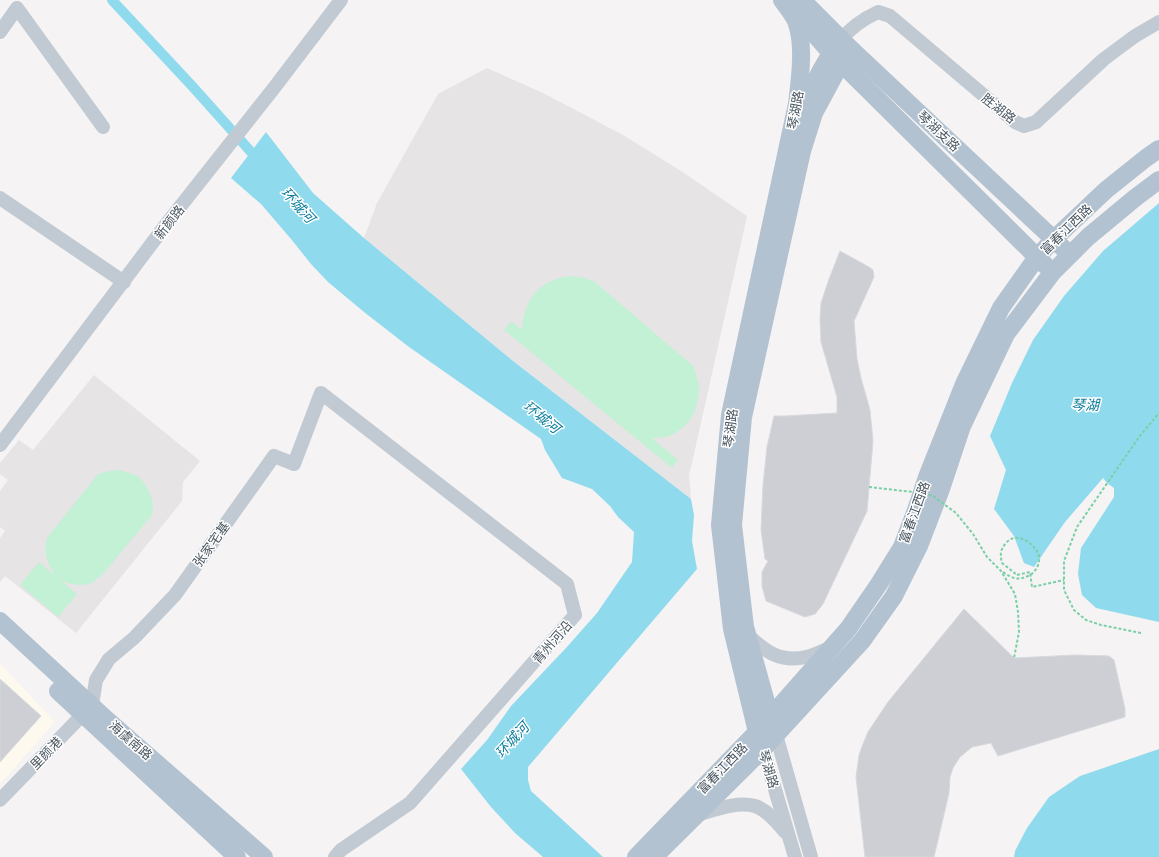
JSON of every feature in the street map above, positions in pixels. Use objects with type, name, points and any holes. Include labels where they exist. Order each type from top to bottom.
[{"type":"main road","name":"琴湖路","points":[[783,0],[816,37]]},
{"type":"main road","name":"琴湖路","points":[[763,748],[757,732],[732,629],[720,525],[730,415],[797,104],[801,56],[799,33],[796,20],[783,0]]},
{"type":"main road","name":"琴湖支路","points":[[806,3],[841,51],[1052,273]]},
{"type":"main road","name":"琴湖支路","points":[[816,37],[841,51],[1054,239],[1070,255]]},
{"type":"main road","name":"琴湖路","points":[[776,735],[746,633],[733,524],[744,417],[802,151],[814,114],[841,51]]},
{"type":"main road","points":[[785,159],[799,116],[814,84],[841,51]]},
{"type":"main road","name":"富春江西路","points":[[636,857],[757,732],[848,629],[902,547],[916,510],[926,477],[964,384],[1001,308],[1037,257],[1054,239],[1106,190],[1146,158],[1159,150]]},
{"type":"main road","name":"富春江西路","points":[[654,857],[776,735],[862,641],[894,596],[919,546],[941,489],[962,426],[1006,334],[1052,273],[1088,237],[1159,180]]},
{"type":"main road","name":"海虞南路","points":[[0,621],[87,710],[237,857]]},
{"type":"main road","name":"海虞南路","points":[[0,638],[264,857]]},
{"type":"street","name":"新颜路","points":[[0,445],[168,222],[274,88],[341,0]]},
{"type":"street","points":[[0,32],[17,8],[103,126]]},
{"type":"street","name":"胜湖路","points":[[841,51],[848,31],[865,18],[878,12],[890,16],[1015,122],[1024,126],[1036,122],[1104,59],[1135,36],[1159,22]]},
{"type":"street","points":[[0,198],[124,282]]},
{"type":"street","name":"张家宅基","points":[[87,710],[96,680],[109,659],[134,638],[175,595],[274,456],[294,464],[321,393]]},
{"type":"street","name":"青州河沿","points":[[321,393],[566,584],[575,615],[410,803],[341,850],[335,857]]},
{"type":"street","points":[[746,633],[758,646],[785,659],[805,657],[833,647]]},
{"type":"street","name":"里颜港","points":[[0,800],[87,710]]},
{"type":"street","name":"琴湖路","points":[[776,735],[811,857]]},
{"type":"street","name":"琴湖路","points":[[763,748],[795,857]]},
{"type":"street","points":[[697,815],[722,808],[741,805],[755,806],[768,814],[788,835]]},
{"type":"path","points":[[1141,633],[1101,625],[1086,620],[1074,610],[1064,590],[1064,561],[1077,527],[1138,437],[1159,413]]},
{"type":"path","points":[[869,487],[913,492],[932,496],[956,513],[973,534],[987,557],[1002,571],[1013,578],[1022,579],[1031,575],[1038,565],[1038,554],[1022,538],[1014,537],[1008,540],[1002,548],[1000,556],[1002,563],[1007,569],[1017,575],[1030,572],[1032,587],[1064,580]]},
{"type":"path","points":[[1002,571],[1015,594],[1018,612],[1019,632],[1014,658]]},
{"type":"shaded area","points":[[487,68],[543,93],[623,135],[681,171],[747,216],[689,474],[691,499],[513,361],[364,238],[377,203],[438,94]]},
{"type":"shaded area","points":[[94,375],[200,461],[183,482],[182,501],[76,633],[5,576],[0,582],[0,538],[5,531],[0,527],[0,491],[8,480],[0,474],[0,463],[19,440],[33,450]]},
{"type":"shaded area","points":[[0,663],[55,722],[0,784]]},
{"type":"green space","points":[[570,276],[585,278],[595,282],[692,365],[699,385],[699,394],[693,415],[684,427],[672,435],[652,438],[678,460],[672,468],[504,330],[511,321],[522,330],[526,309],[535,293],[549,282]]},
{"type":"green space","points":[[119,470],[137,476],[146,485],[153,502],[152,515],[102,575],[90,584],[78,585],[67,583],[59,579],[77,594],[58,617],[20,585],[39,562],[55,576],[46,558],[45,549],[47,538],[98,474]]},
{"type":"water","points":[[266,132],[313,193],[364,238],[513,361],[691,499],[694,515],[692,541],[697,569],[528,767],[528,780],[531,791],[603,857],[543,857],[515,833],[491,807],[461,769],[487,740],[511,706],[597,613],[632,562],[634,532],[592,489],[562,478],[545,450],[541,439],[409,347],[328,282],[261,204],[231,178]]},
{"type":"water","name":"琴湖","points":[[1159,203],[1159,622],[1096,608],[1082,595],[1078,574],[1081,548],[1114,497],[1114,488],[1103,478],[1065,522],[1034,567],[1024,563],[1014,536],[994,509],[1006,470],[990,436],[1012,383],[1033,340],[1064,296],[1103,251]]},
{"type":"water","points":[[1159,749],[1159,857],[1014,857],[1015,851],[1027,828],[1049,797],[1080,776]]},
{"type":"building","points":[[840,251],[873,270],[874,277],[854,321],[857,359],[870,410],[873,441],[867,511],[823,604],[815,614],[805,617],[766,601],[762,586],[762,572],[768,561],[765,559],[761,530],[763,485],[767,447],[774,416],[837,413],[837,397],[821,342],[820,320],[821,303]]},
{"type":"building","points":[[964,609],[1014,658],[1075,655],[1109,656],[1114,660],[1125,709],[1125,717],[998,756],[991,743],[972,747],[960,757],[953,768],[950,777],[949,793],[934,857],[865,857],[856,777],[859,755],[863,744],[868,732],[888,702]]},
{"type":"building","points":[[0,679],[41,716],[0,762]]},
{"type":"waterway","name":"环城河","points":[[112,0],[259,161]]}]
